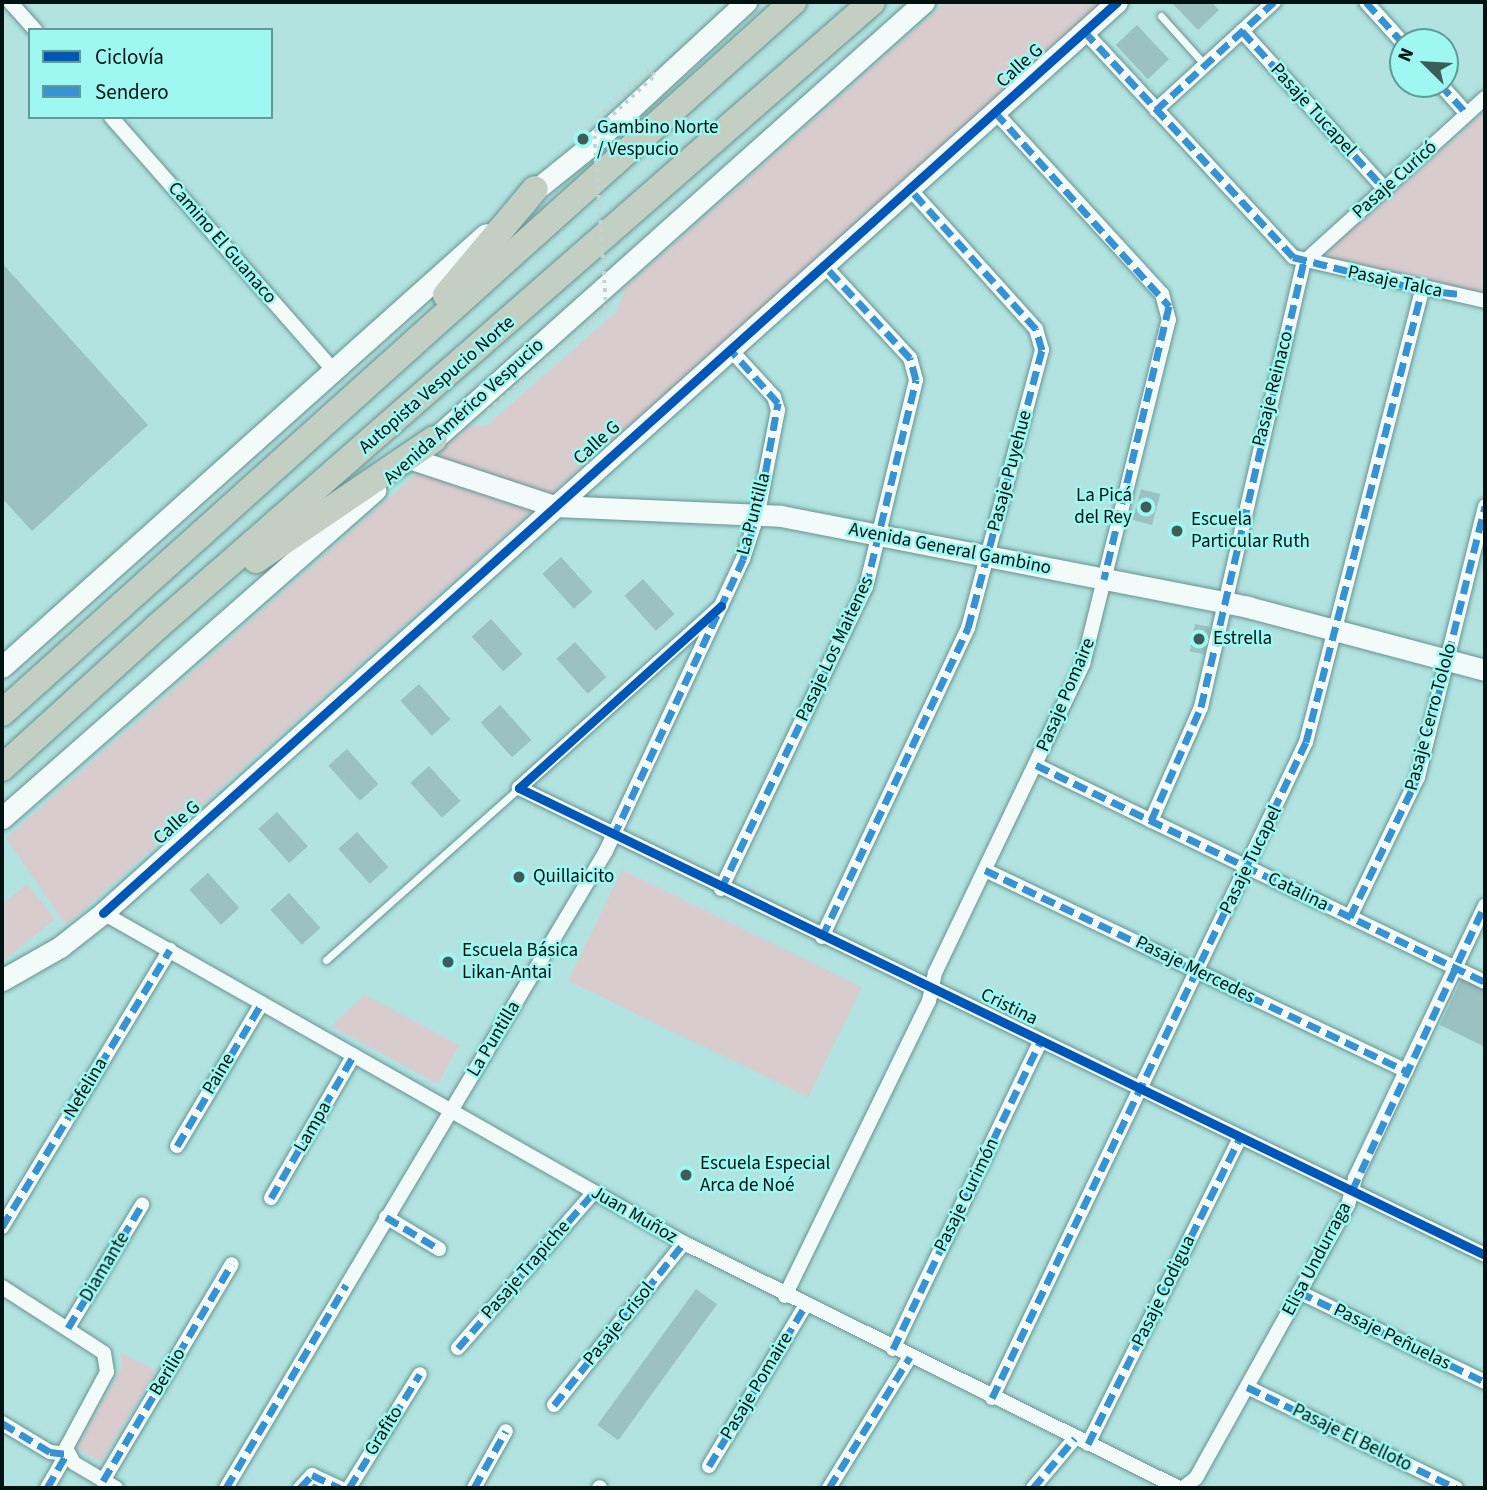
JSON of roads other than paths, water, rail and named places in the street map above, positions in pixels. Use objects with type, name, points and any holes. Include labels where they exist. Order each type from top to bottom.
[{"type":"highway","points":[[2,713],[793,2]]},
{"type":"highway","name":"Autopista Vespucio Norte","points":[[2,768],[158,625],[872,2]]},
{"type":"highway","points":[[386,366],[535,189]]},
{"type":"highway","points":[[158,625],[434,439]]},
{"type":"street","points":[[10,2],[33,28]]},
{"type":"street","points":[[2,667],[332,369],[535,189],[589,146],[746,2]]},
{"type":"street","name":"Avenida Américo Vespucio","points":[[2,818],[412,459],[924,2]]},
{"type":"street","name":"Calle G","points":[[2,980],[60,947],[103,913],[1117,2]]},
{"type":"street","points":[[1156,110],[1274,2]]},
{"type":"street","points":[[1366,2],[1389,28]]},
{"type":"street","points":[[1084,31],[1288,253],[1304,262]]},
{"type":"street","name":"Pasaje Tucapel","points":[[1242,31],[1385,189]]},
{"type":"street","points":[[1453,98],[1467,114]]},
{"type":"street","name":"Pasaje Curicó","points":[[1304,262],[1485,98]]},
{"type":"street","name":"Pasaje Pomaire","points":[[785,1296],[932,990],[935,972],[1083,664],[1169,306],[995,112]]},
{"type":"street","name":"Camino El Guanaco","points":[[113,119],[332,369]]},
{"type":"street","name":"Pasaje Puyehue","points":[[822,937],[960,646],[1042,339],[910,188]]},
{"type":"street","name":"Pasaje Talca","points":[[1304,262],[1422,290],[1485,301]]},
{"type":"street","name":"Pasaje Reinaco","points":[[1151,821],[1201,707],[1304,262]]},
{"type":"street","name":"Pasaje Los Maitenes","points":[[721,889],[866,587],[916,370],[910,358],[823,264]]},
{"type":"street","name":"Pasaje Tucapel","points":[[992,1398],[1306,742],[1422,290]]},
{"type":"street","name":"La Puntilla","points":[[226,1488],[613,837],[721,606],[758,513],[778,403],[729,348]]},
{"type":"street","name":"Avenida General Gambino","points":[[412,459],[554,506],[758,513],[1225,602],[1336,628],[1485,670]]},
{"type":"street","name":"Pasaje Cerro Tololo","points":[[1350,917],[1414,787],[1485,506]]},
{"type":"street","points":[[519,788],[721,606]]},
{"type":"street","name":"Catalina","points":[[1036,765],[1485,982]]},
{"type":"street","name":"Cristina","points":[[519,788],[613,837],[1485,1255]]},
{"type":"street","name":"Pasaje Mercedes","points":[[985,870],[1406,1071]]},
{"type":"street","name":"Elisa Undurraga","points":[[1181,1488],[1196,1478],[1299,1293],[1352,1191],[1485,905]]},
{"type":"street","name":"Juan Muñoz","points":[[103,913],[684,1243],[805,1306],[1181,1488]]},
{"type":"street","name":"Nefelina","points":[[2,1227],[170,950]]},
{"type":"street","name":"Paine","points":[[177,1146],[262,1003]]},
{"type":"street","name":"Pasaje Curimón","points":[[893,1349],[1040,1042]]},
{"type":"street","name":"Lampa","points":[[271,1198],[354,1055]]},
{"type":"street","name":"Pasaje Codigua","points":[[1088,1444],[1240,1138]]},
{"type":"street","name":"Pasaje Trapiche","points":[[458,1348],[594,1192]]},
{"type":"street","name":"Diamante","points":[[68,1328],[142,1205]]},
{"type":"street","points":[[386,1217],[439,1249]]},
{"type":"street","name":"Pasaje Crisol","points":[[554,1405],[684,1243]]},
{"type":"street","name":"Berilio","points":[[110,1485],[232,1264]]},
{"type":"street","points":[[2,1287],[101,1348],[108,1365],[69,1437],[67,1454],[47,1488]]},
{"type":"street","name":"Pasaje Peñuelas","points":[[1299,1293],[1485,1382]]},
{"type":"street","name":"Pasaje Pomaire","points":[[709,1466],[805,1306]]},
{"type":"street","points":[[829,1488],[910,1357]]},
{"type":"street","name":"Grafito","points":[[349,1488],[420,1374]]},
{"type":"street","name":"Pasaje El Belloto","points":[[1247,1387],[1456,1488]]},
{"type":"street","points":[[2,1423],[50,1452],[67,1454],[74,1463],[110,1485]]},
{"type":"street","points":[[474,1488],[506,1431]]},
{"type":"street","points":[[1033,1488],[1074,1438]]},
{"type":"street","points":[[300,1488],[312,1475],[340,1488]]},
{"type":"lane","points":[[1161,16],[1205,65]]},
{"type":"lane","points":[[326,960],[519,788]]},
{"type":"place","name":"Gambino Norte / Vespucio","points":[[583,139]]},
{"type":"place","name":"La Picá del Rey","points":[[1146,507]]},
{"type":"place","name":"Escuela Particular Ruth","points":[[1177,531]]},
{"type":"place","name":"Estrella","points":[[1199,639]]},
{"type":"place","name":"Quillaicito","points":[[519,877]]},
{"type":"place","name":"Escuela Básica Likan-Antai","points":[[448,962]]},
{"type":"place","name":"Escuela Especial Arca de Noé","points":[[686,1175]]}]
